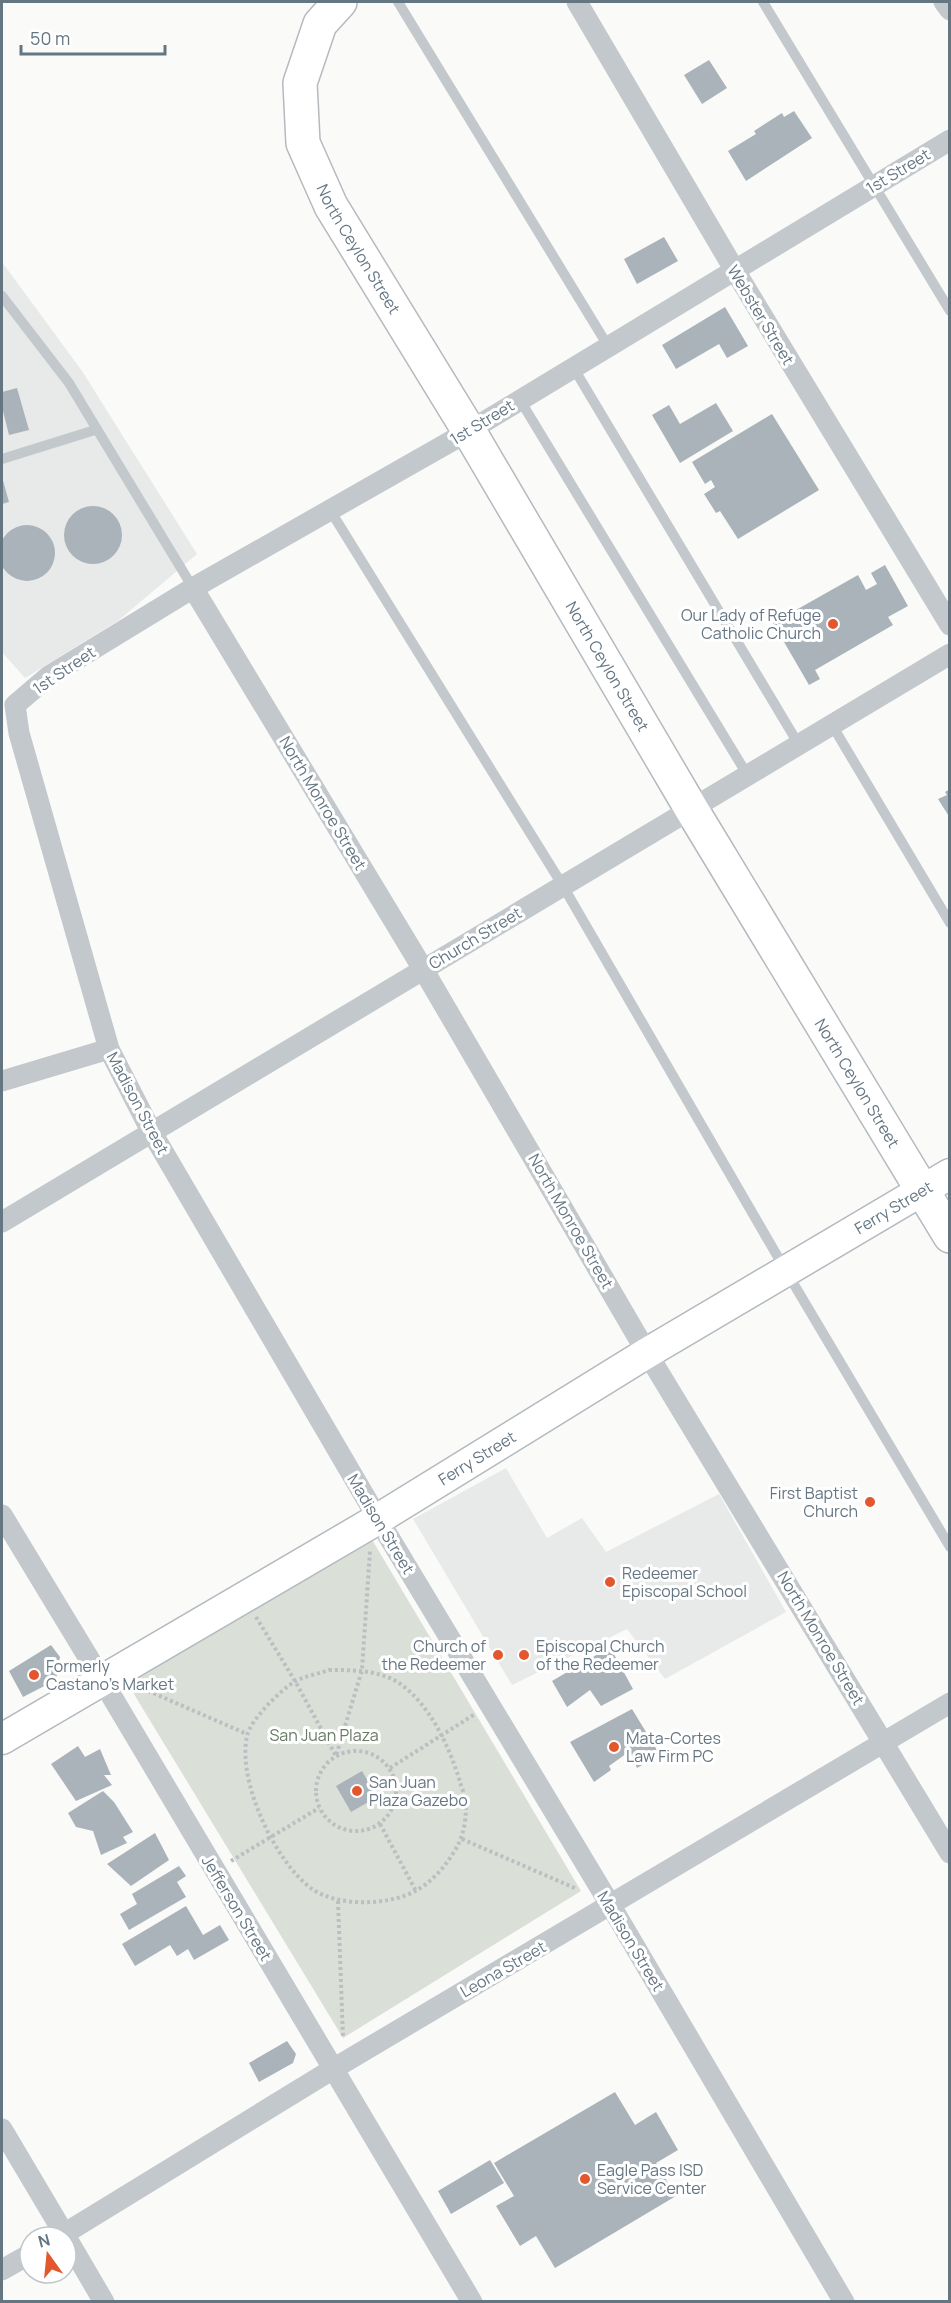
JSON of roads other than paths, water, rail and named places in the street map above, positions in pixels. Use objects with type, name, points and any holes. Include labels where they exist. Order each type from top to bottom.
[{"type":"main road","name":"North Ceylon Street","points":[[340,2],[320,24],[300,83],[303,143],[331,206],[468,431],[692,810],[936,1182],[950,1236]]},
{"type":"street","name":"Webster Street","points":[[577,2],[734,269],[950,626]]},
{"type":"street","points":[[945,2],[950,10]]},
{"type":"street","name":"1st Street","points":[[15,705],[49,676],[193,588],[468,431],[950,140]]},
{"type":"street","name":"North Monroe Street","points":[[193,588],[423,969],[647,1353],[950,1853]]},
{"type":"street","name":"Church Street","points":[[2,1222],[950,654]]},
{"type":"street","name":"Madison Street","points":[[15,705],[19,733],[109,1049],[151,1131],[378,1519],[611,1906],[844,2301]]},
{"type":"street","points":[[2,1081],[109,1049]]},
{"type":"street","name":"Ferry Street","points":[[2,1739],[378,1519],[647,1353],[936,1182]]},
{"type":"street","name":"Jefferson Street","points":[[2,1515],[472,2301]]},
{"type":"street","name":"Leona Street","points":[[78,2227],[333,2069],[950,1703]]},
{"type":"street","points":[[2,2129],[58,2225]]},
{"type":"street","points":[[78,2259],[104,2301]]},
{"type":"street","points":[[2,2270],[18,2261]]},
{"type":"lane","points":[[398,2],[608,346]]},
{"type":"lane","points":[[763,2],[950,311]]},
{"type":"lane","points":[[3,300],[69,383],[95,430],[193,588]]},
{"type":"lane","points":[[573,367],[799,745]]},
{"type":"lane","points":[[520,400],[748,776]]},
{"type":"lane","points":[[2,459],[95,430]]},
{"type":"lane","points":[[330,510],[563,886],[786,1271],[950,1547]]},
{"type":"lane","points":[[832,725],[950,923]]},
{"type":"place","name":"Our Lady of Refuge Catholic Church","points":[[833,624]]},
{"type":"place","name":"First Baptist Church","points":[[870,1502]]},
{"type":"place","name":"Redeemer Episcopal School","points":[[610,1582]]},
{"type":"place","name":"Church of the Redeemer","points":[[498,1655]]},
{"type":"place","name":"Episcopal Church of the Redeemer","points":[[524,1655]]},
{"type":"place","name":"Formerly Castano's Market","points":[[34,1675]]},
{"type":"place","name":"Mata-Cortes Law Firm PC","points":[[614,1747]]},
{"type":"place","name":"San Juan Plaza Gazebo","points":[[357,1791]]},
{"type":"place","name":"Eagle Pass ISD Service Center","points":[[585,2179]]},
{"type":"park label","name":"San Juan Plaza","points":[[324,1735]]}]
